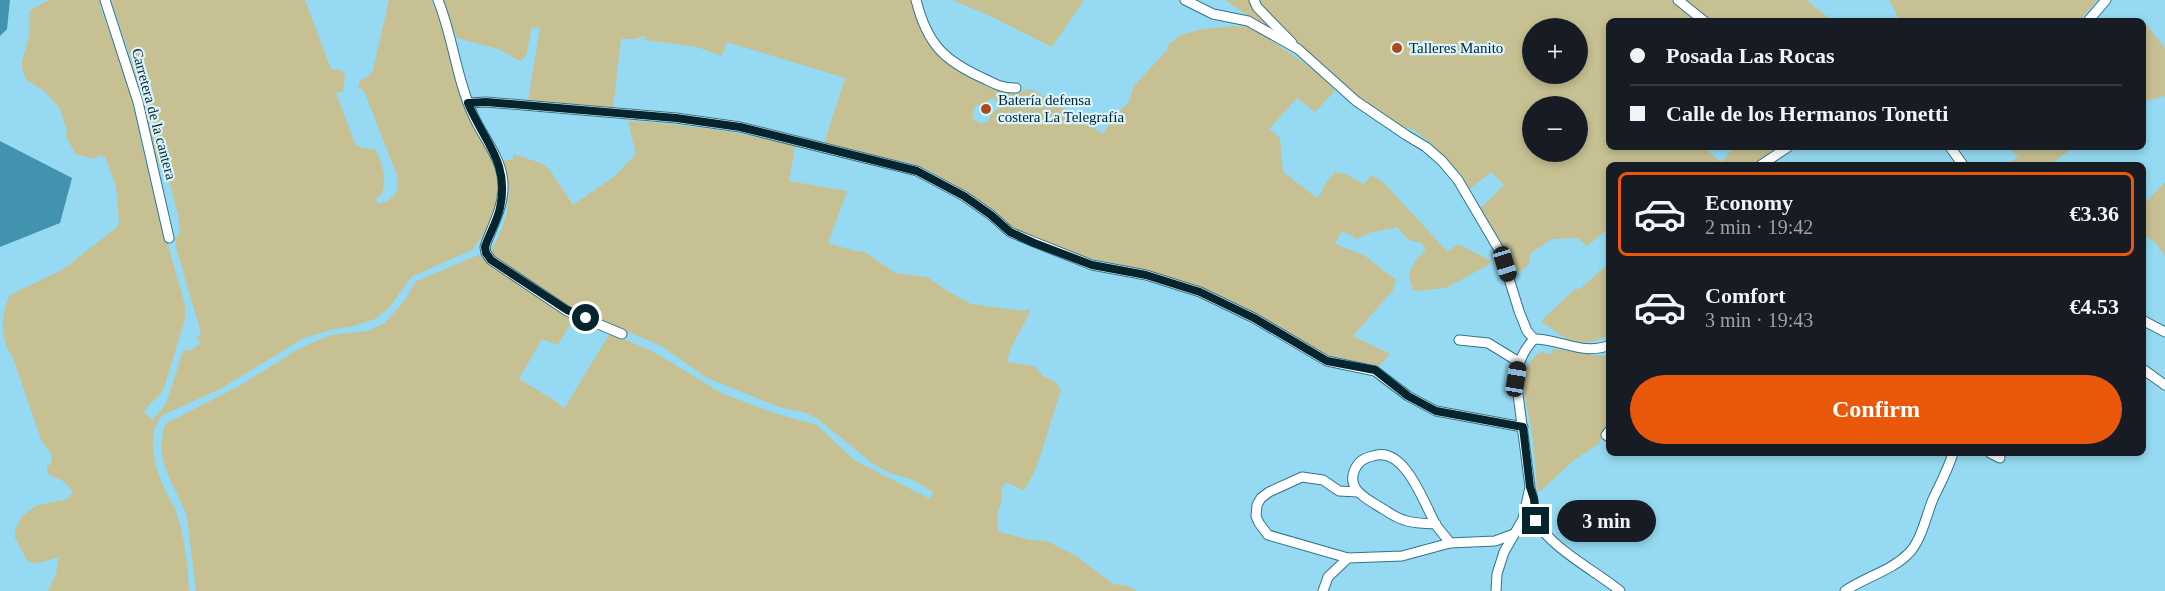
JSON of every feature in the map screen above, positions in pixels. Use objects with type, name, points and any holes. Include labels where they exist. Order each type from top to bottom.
[{"type":"street","name":"Carretera de la cantera","points":[[105,0],[138,102],[170,238]]},
{"type":"street","points":[[438,0],[447,23],[468,103],[500,165],[503,189],[492,233],[485,247],[486,253],[491,260],[567,310],[622,334]]},
{"type":"street","points":[[916,0],[927,32],[953,64],[1001,87],[1016,88]]},
{"type":"street","points":[[1185,0],[1213,14],[1248,21],[1298,49]]},
{"type":"street","points":[[1254,0],[1257,7],[1298,49],[1356,101],[1426,147],[1458,180],[1500,253],[1527,332],[1534,339],[1548,339],[1579,348],[1593,349],[1606,346]]},
{"type":"street","points":[[1677,0],[1700,18]]},
{"type":"street","points":[[2091,18],[2106,0]]},
{"type":"street","points":[[468,103],[486,102],[676,118],[740,127],[917,171],[973,202],[1010,232],[1034,243],[1092,265],[1146,275],[1200,292],[1254,318],[1327,361],[1375,370],[1408,396],[1436,411],[1523,427]]},
{"type":"street","points":[[1766,162],[1784,150]]},
{"type":"street","points":[[2146,322],[2165,332]]},
{"type":"street","points":[[1534,339],[1524,350],[1516,379],[1536,521],[1546,535],[1620,591]]},
{"type":"street","points":[[1459,340],[1488,343],[1519,362]]},
{"type":"street","points":[[2146,371],[2165,385]]},
{"type":"street","points":[[1436,524],[1400,520],[1358,492],[1352,481],[1357,464],[1377,454],[1385,454],[1399,463],[1422,494],[1436,524],[1450,543]]},
{"type":"street","points":[[1845,591],[1865,578],[1899,562],[1916,545],[1952,456]]},
{"type":"street","points":[[1996,456],[2000,458]]},
{"type":"street","points":[[1358,492],[1339,491],[1323,480],[1302,477],[1261,498],[1257,505],[1256,516],[1268,535],[1348,558],[1402,556],[1450,543],[1495,541],[1514,534]]},
{"type":"street","points":[[1496,591],[1497,574],[1503,552],[1523,519],[1530,487]]},
{"type":"street","points":[[1323,591],[1328,577],[1348,558]]},
{"type":"street","points":[[1602,577],[1611,591]]},
{"type":"shaded area","points":[[49,0],[100,0],[100,7],[127,79],[150,181],[185,305],[185,319],[165,385],[160,395],[144,412],[153,420],[166,404],[183,351],[191,350],[200,344],[197,337],[201,333],[175,244],[175,238],[179,235],[179,219],[167,173],[160,167],[154,151],[129,53],[111,0],[305,0],[331,69],[341,70],[345,76],[343,91],[336,93],[356,146],[376,150],[380,161],[384,183],[381,195],[376,198],[378,204],[388,201],[397,192],[397,175],[364,91],[358,87],[360,81],[369,76],[373,70],[389,0],[431,0],[440,19],[465,108],[495,167],[498,183],[496,209],[482,237],[472,250],[411,277],[389,308],[375,319],[304,338],[222,388],[161,416],[154,435],[154,456],[181,528],[187,559],[189,591],[48,591],[56,574],[59,557],[35,564],[27,560],[15,538],[15,531],[22,516],[38,505],[68,499],[73,492],[63,481],[48,473],[47,467],[52,463],[51,453],[42,442],[6,344],[3,327],[4,310],[10,295],[62,270],[115,229],[119,223],[116,186],[105,157],[100,155],[95,159],[75,154],[66,135],[67,130],[59,107],[44,91],[27,80],[22,69],[29,36],[29,11]]},
{"type":"shaded area","points":[[442,0],[911,0],[917,18],[935,50],[957,71],[1012,94],[1030,89],[1037,92],[1103,134],[1129,102],[1133,87],[1167,50],[1168,45],[1180,35],[1203,29],[1252,27],[1320,74],[1335,91],[1315,112],[1297,98],[1269,129],[1280,138],[1283,172],[1317,198],[1335,172],[1345,174],[1364,184],[1372,175],[1384,183],[1448,252],[1458,244],[1491,261],[1490,264],[1446,288],[1417,291],[1413,290],[1410,272],[1414,263],[1426,249],[1421,243],[1409,240],[1397,227],[1369,233],[1357,239],[1342,231],[1335,244],[1365,256],[1396,280],[1393,290],[1353,336],[1390,354],[1379,366],[1322,354],[1224,298],[1138,268],[1068,252],[1014,230],[982,202],[930,171],[908,162],[863,155],[824,144],[845,78],[727,42],[722,56],[697,47],[644,40],[646,35],[635,39],[621,39],[613,108],[528,101],[540,28],[532,27],[526,56],[520,61],[498,49],[457,38]],"holes":[[[993,97],[1000,107],[990,115],[989,121],[981,124],[973,119],[976,105],[981,106]]]},
{"type":"shaded area","points":[[952,0],[1084,0],[1052,47]]},
{"type":"shaded area","points":[[1225,0],[1249,0],[1256,12],[1276,32],[1274,33]]},
{"type":"shaded area","points":[[1258,0],[1671,0],[1693,18],[1606,18],[1606,150],[1706,150],[1721,162],[1606,162],[1606,230],[1587,246],[1578,238],[1552,239],[1531,253],[1529,263],[1523,271],[1516,270],[1481,208],[1504,185],[1491,172],[1470,189],[1463,177],[1431,143],[1414,130],[1398,125],[1366,104],[1281,27]]},
{"type":"shaded area","points":[[1680,0],[1806,0],[1829,18],[1706,18]]},
{"type":"shaded area","points":[[1889,0],[2097,0],[2082,18],[1898,18]]},
{"type":"shaded area","points":[[2146,24],[2165,48],[2165,96],[2146,101]]},
{"type":"shaded area","points":[[628,121],[712,129],[795,146],[789,181],[847,191],[828,243],[865,252],[895,273],[927,277],[971,304],[1024,311],[1030,309],[1011,348],[1007,362],[1034,366],[1061,389],[1034,473],[1024,490],[1005,482],[998,511],[997,531],[1030,540],[1047,541],[1076,556],[1113,584],[1128,586],[1137,591],[196,591],[187,517],[164,462],[162,438],[165,424],[243,384],[314,342],[332,335],[368,331],[385,323],[405,300],[415,282],[478,255],[515,282],[574,317],[558,345],[542,339],[519,379],[557,402],[564,409],[610,333],[654,352],[721,393],[777,414],[817,425],[854,460],[930,499],[933,492],[911,479],[890,473],[872,463],[818,419],[806,413],[779,407],[707,378],[660,345],[574,310],[496,259],[491,251],[502,228],[509,196],[504,160],[513,160],[513,154],[541,163],[550,170],[573,205],[615,176],[636,154]]},
{"type":"shaded area","points":[[1732,150],[1774,150],[1756,162],[1721,162]]},
{"type":"shaded area","points":[[2012,150],[2071,150],[2053,162],[2010,162],[2018,157]]},
{"type":"shaded area","points":[[2165,182],[2165,256],[2156,243],[2146,236],[2146,202]]},
{"type":"shaded area","points":[[1606,266],[1606,336],[1580,343],[1566,338],[1541,321],[1574,290],[1581,288]]},
{"type":"shaded area","points":[[1553,349],[1606,357],[1606,427],[1600,443],[1573,461],[1537,492],[1532,435],[1525,396],[1525,375],[1527,366],[1533,358],[1543,351],[1545,354],[1552,353]]},
{"type":"water","points":[[0,0],[10,0],[7,29],[0,36]]},
{"type":"water","points":[[0,141],[72,178],[60,223],[0,247]]},
{"type":"place","name":"Talleres Manito","points":[[1397,48]]},
{"type":"place","name":"Batería defensa costera La Telegrafía","points":[[986,109]]},
{"type":"route","points":[[586,318],[567,310],[528,285],[491,260],[486,253],[485,247],[500,210],[503,189],[500,165],[468,103],[486,102],[676,118],[740,127],[917,171],[964,196],[1010,232],[1034,243],[1092,265],[1146,275],[1227,303],[1327,361],[1375,370],[1408,396],[1436,411],[1523,427],[1536,521]]}]
